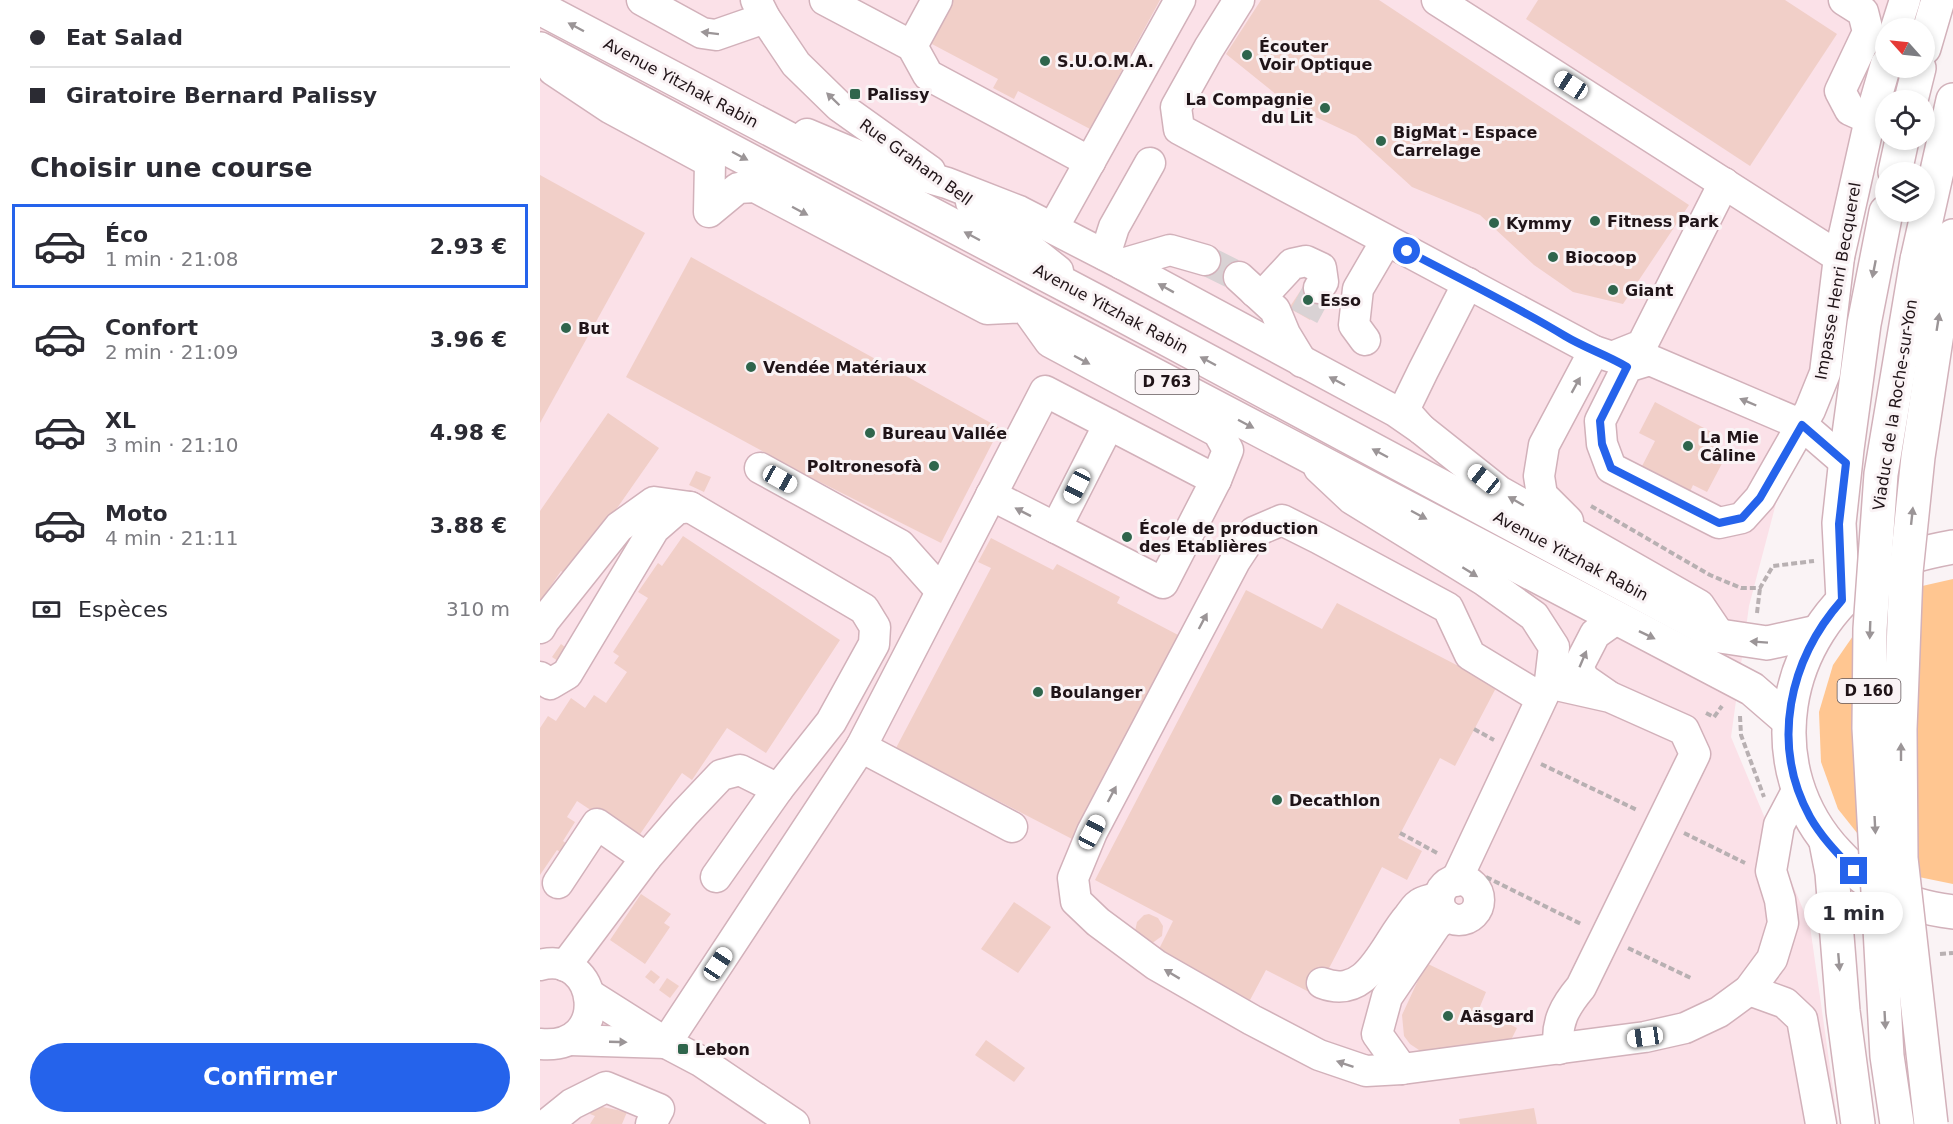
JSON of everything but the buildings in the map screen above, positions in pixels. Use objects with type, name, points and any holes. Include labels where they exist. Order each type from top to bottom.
[{"type":"main road","points":[[1933,18],[1938,0]]},
{"type":"main road","name":"Avenue Yitzhak Rabin","points":[[540,8],[1098,302],[1720,636],[1767,643],[1816,633]]},
{"type":"main road","name":"Avenue Yitzhak Rabin","points":[[540,49],[1303,454],[1752,689],[1789,721]]},
{"type":"main road","name":"D 160","points":[[1939,253],[1953,100]]},
{"type":"main road","points":[[1842,600],[1839,524],[1864,324],[1884,222]]},
{"type":"main road","name":"Viaduc de la Roche-sur-Yon","points":[[1897,1124],[1887,1056],[1869,729],[1870,629],[1881,474],[1939,253]]},
{"type":"main road","name":"Viaduc de la Roche-sur-Yon","points":[[1931,1124],[1901,858],[1900,729],[1906,572],[1939,253]]},
{"type":"main road","points":[[1953,547],[1917,554],[1877,572],[1842,600],[1816,633],[1799,670],[1793,690],[1789,721],[1790,756],[1798,789],[1810,817],[1826,842],[1854,871],[1887,893],[1924,908],[1953,912]]},
{"type":"main road","points":[[1826,842],[1832,873],[1843,1011],[1858,1124]]},
{"type":"street","points":[[642,0],[702,33],[716,35],[761,9]]},
{"type":"street","points":[[825,0],[912,46],[928,75],[1090,162]]},
{"type":"street","points":[[912,46],[938,0]]},
{"type":"street","points":[[1053,228],[1180,0]]},
{"type":"street","points":[[1239,0],[1176,107],[1179,129],[1386,241],[1611,358],[1650,360],[1802,425],[1846,463]]},
{"type":"street","points":[[1437,0],[1839,257]]},
{"type":"street","points":[[1844,0],[1863,12],[1868,32],[1840,92],[1850,110],[1869,119]]},
{"type":"street","points":[[1899,18],[1905,0]]},
{"type":"street","name":"Rue Graham Bell","points":[[761,9],[796,64],[839,106],[947,183],[1098,302]]},
{"type":"street","points":[[540,61],[610,108],[710,162],[709,212],[738,188],[755,187],[987,309],[1025,307],[1050,342],[1218,432],[1228,450],[1216,480],[1163,583],[990,495]]},
{"type":"street","points":[[667,76],[876,163],[947,183],[1019,211],[1114,259],[1395,411],[1499,491],[1699,605]]},
{"type":"street","name":"Impasse Henri Becquerel","points":[[1611,358],[1600,421],[1602,444],[1611,468],[1719,523],[1742,518],[1760,498],[1802,425],[1825,373],[1839,257],[1869,119],[1882,78]]},
{"type":"street","points":[[1114,259],[1114,227],[1150,163]]},
{"type":"street","points":[[1720,636],[1699,605],[1563,518],[1542,495],[1539,476],[1544,445],[1611,358],[1642,345],[1724,183]]},
{"type":"street","points":[[1365,340],[1354,325],[1358,289],[1386,241]]},
{"type":"street","points":[[1114,259],[1170,250],[1205,260]]},
{"type":"street","points":[[1302,362],[1294,325],[1247,285],[1267,291],[1292,264],[1306,261],[1321,268],[1323,282],[1319,288]]},
{"type":"street","points":[[1421,429],[1404,410],[1468,283]]},
{"type":"street","points":[[1365,395],[1378,402],[1397,398],[1423,370]]},
{"type":"street","points":[[666,1043],[861,747],[1045,391],[1216,480]]},
{"type":"street","points":[[1056,528],[1109,424]]},
{"type":"street","points":[[1303,454],[1352,499],[1485,581],[1534,616],[1554,647],[1541,698],[1436,925],[1387,997],[1377,1034],[1402,1069]]},
{"type":"street","points":[[760,468],[900,545],[942,591]]},
{"type":"street","points":[[540,628],[619,527],[654,502],[690,507],[864,609],[875,627],[874,645],[831,722],[778,789],[716,877]]},
{"type":"street","points":[[540,677],[550,684],[567,674],[654,530],[677,509],[690,507]]},
{"type":"street","points":[[1541,698],[1470,655],[1448,608],[1282,520],[1254,532],[1235,561],[1092,832],[1073,878],[1076,901],[1098,922],[1156,965],[1319,1055],[1365,1071],[1402,1069],[1645,1037],[1685,1028],[1719,1012],[1749,990],[1772,959],[1783,923],[1780,900],[1771,871],[1779,825],[1798,789]]},
{"type":"street","points":[[1559,1049],[1558,1023],[1567,1004],[1581,987],[1695,754],[1684,730],[1610,697],[1584,679],[1578,667],[1595,634],[1616,619]]},
{"type":"street","points":[[1541,698],[1561,686],[1610,697]]},
{"type":"street","points":[[861,747],[1012,827]]},
{"type":"street","points":[[551,1047],[580,1032],[588,1021],[591,1008],[590,995],[585,982],[576,972],[547,964],[721,775],[740,770],[778,789]]},
{"type":"street","points":[[558,883],[597,824],[646,858]]},
{"type":"street","points":[[1322,983],[1342,987],[1360,981],[1379,960],[1400,926],[1420,903],[1452,890]]},
{"type":"street","points":[[1581,987],[1580,1020],[1590,1035],[1607,1042]]},
{"type":"street","points":[[1749,990],[1785,1003],[1802,1019],[1821,1124]]},
{"type":"street","points":[[590,995],[666,1043],[702,1062],[794,1124]]},
{"type":"street","points":[[551,1047],[666,1043]]},
{"type":"street","points":[[547,1124],[572,1104],[606,1087],[659,1109],[651,1124]]},
{"type":"path","points":[[1589,505],[1710,575],[1741,588],[1760,588],[1773,566],[1840,559]]},
{"type":"path","points":[[1738,682],[1741,735],[1767,804],[1779,825]]},
{"type":"path","points":[[1474,729],[1516,752],[1746,863]]},
{"type":"path","points":[[1400,834],[1452,890],[1606,936],[1692,979]]},
{"type":"shaded area","points":[[540,0],[1909,0],[1894,18],[1875,18],[1875,78],[1883,78],[1879,90],[1875,90],[1875,101],[1836,216],[1805,393],[1749,606],[1731,737],[1810,926],[1838,1124],[540,1124]]},
{"type":"shaded area","points":[[1953,579],[1953,884],[1914,876],[1869,848],[1838,809],[1821,762],[1819,712],[1833,665],[1864,620],[1909,589]]},
{"type":"tunnel","points":[[1205,260],[1239,277]]},
{"type":"tunnel","points":[[1304,316],[1319,288]]},
{"type":"place","name":"Écouter Voir Optique","points":[[1247,55]]},
{"type":"place","name":"S.U.O.M.A.","points":[[1045,61]]},
{"type":"place","name":"Palissy","points":[[855,94]]},
{"type":"place","name":"La Compagnie du Lit","points":[[1325,108]]},
{"type":"place","name":"BigMat - Espace Carrelage","points":[[1381,141]]},
{"type":"place","name":"Fitness Park","points":[[1595,221]]},
{"type":"place","name":"Kymmy","points":[[1494,223]]},
{"type":"place","name":"Biocoop","points":[[1553,257]]},
{"type":"place","name":"Giant","points":[[1613,290]]},
{"type":"place","name":"Esso","points":[[1308,300]]},
{"type":"place","name":"But","points":[[566,328]]},
{"type":"place","name":"Vendée Matériaux","points":[[751,367]]},
{"type":"place","name":"Bureau Vallée","points":[[870,433]]},
{"type":"place","name":"La Mie Câline","points":[[1688,446]]},
{"type":"place","name":"Poltronesofà","points":[[934,466]]},
{"type":"place","name":"École de production des Etablières","points":[[1127,537]]},
{"type":"place","name":"Boulanger","points":[[1038,692]]},
{"type":"place","name":"Decathlon","points":[[1277,800]]},
{"type":"place","name":"Aäsgard","points":[[1448,1016]]},
{"type":"place","name":"Lebon","points":[[683,1049]]},
{"type":"route","points":[[1407,251],[1557,330],[1566,337],[1612,357],[1627,367],[1600,421],[1602,444],[1611,468],[1719,523],[1742,518],[1760,498],[1802,425],[1846,463],[1839,524],[1842,600],[1828,615],[1802,660],[1793,690],[1789,721],[1790,756],[1798,789],[1810,817],[1826,842],[1854,871]]}]
